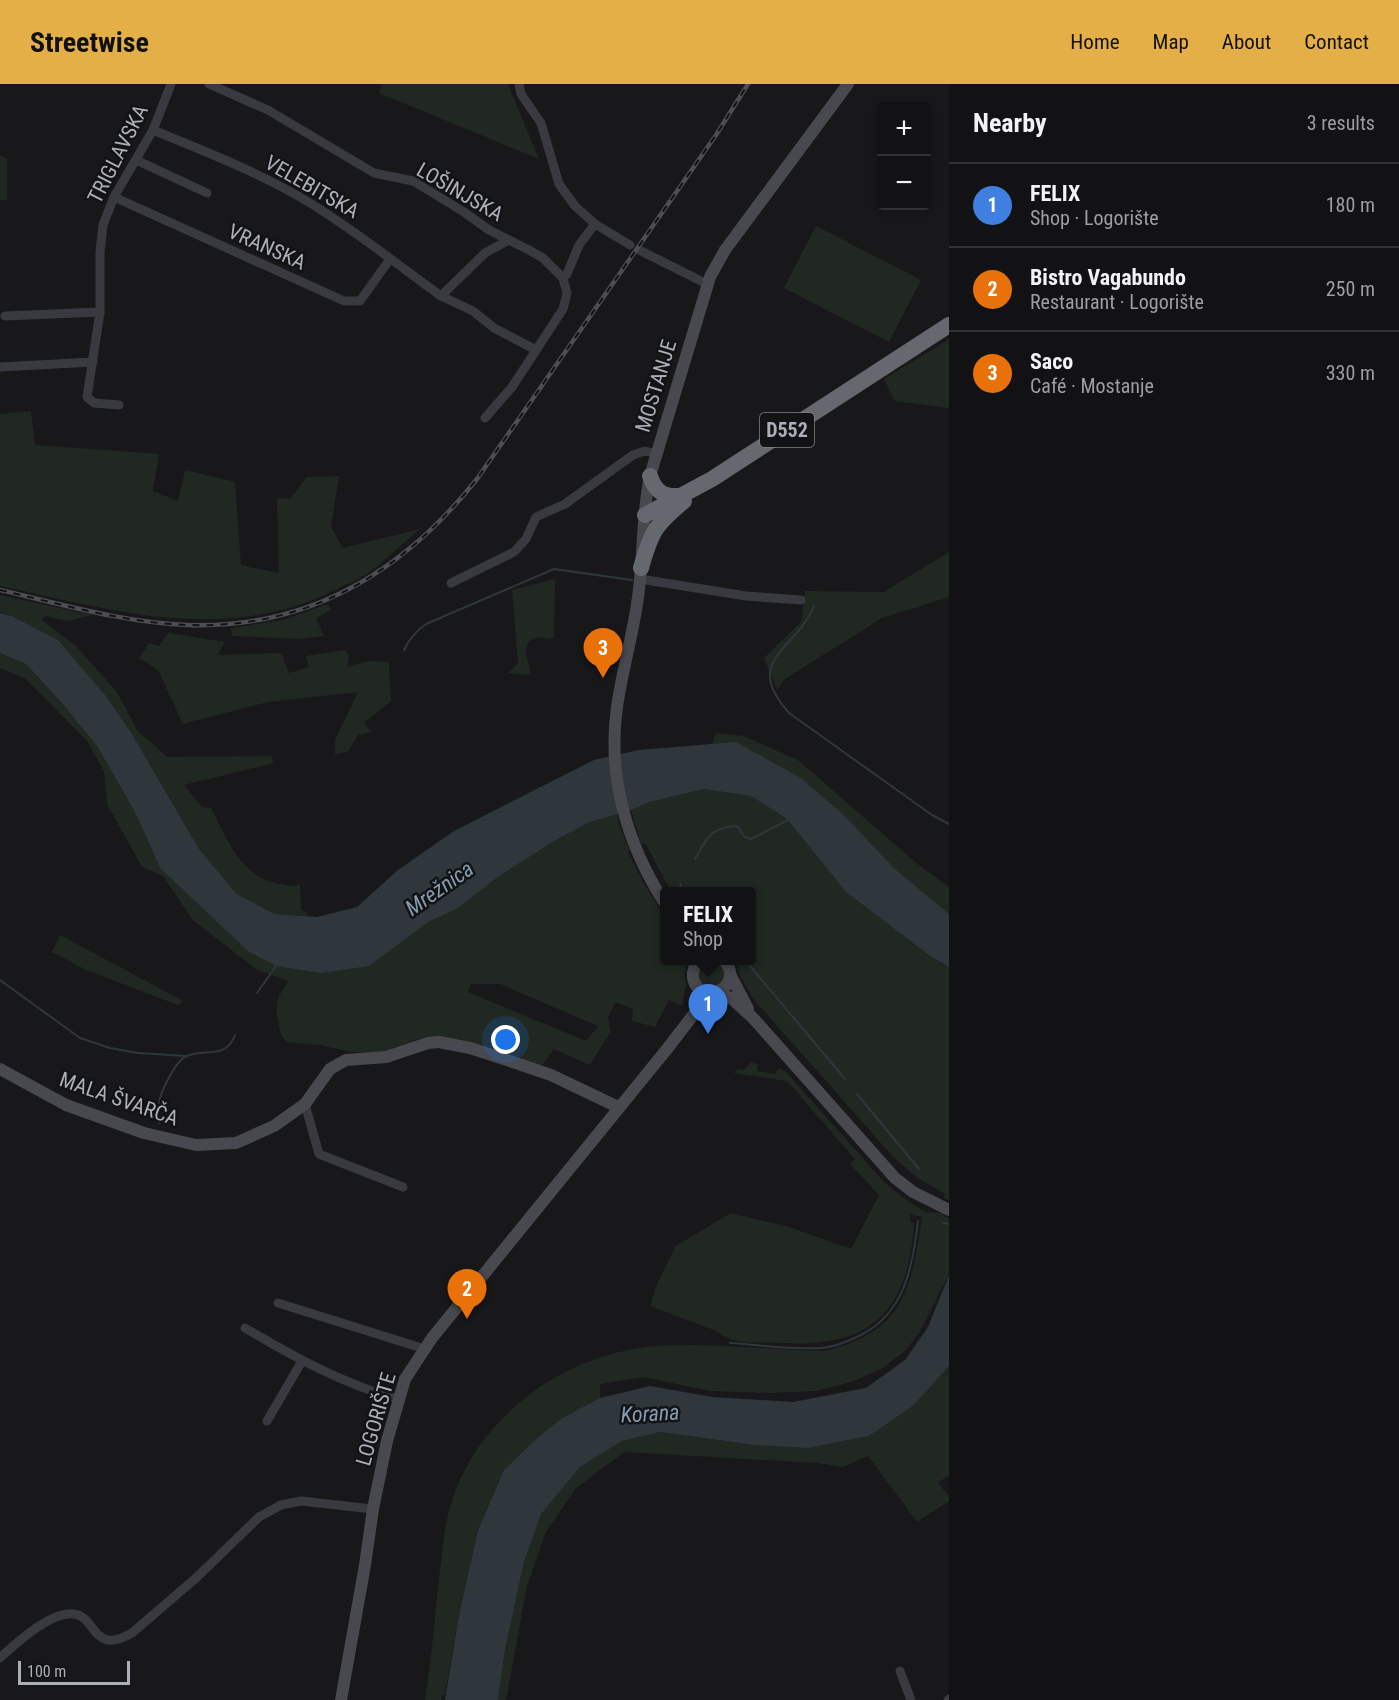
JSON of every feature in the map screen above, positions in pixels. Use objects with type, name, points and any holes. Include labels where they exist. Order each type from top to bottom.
[{"type":"highway","name":"D552","points":[[645,515],[712,478],[949,325]]},
{"type":"highway","points":[[650,476],[655,488],[662,493],[678,496]]},
{"type":"highway","name":"D552","points":[[640,574],[651,535],[662,519],[712,478]]},
{"type":"highway","points":[[645,515],[662,519]]},
{"type":"main road","name":"MOSTANJE","points":[[660,895],[636,852],[620,797],[615,742],[617,705],[637,605],[650,476],[707,284],[725,250],[848,84]]},
{"type":"main road","name":"LOGORIŠTE","points":[[685,1024],[693,999],[693,969],[695,965]]},
{"type":"main road","points":[[726,965],[753,1017]]},
{"type":"main road","name":"LOGORIŠTE","points":[[340,1700],[373,1509],[387,1441],[405,1379],[425,1349],[685,1024],[715,993],[727,985],[730,974]]},
{"type":"main road","points":[[694,981],[701,990],[731,998],[753,1017],[895,1178],[913,1192],[947,1209]]},
{"type":"main road","name":"MALA ŠVARČA","points":[[0,1069],[66,1106],[144,1133],[196,1145],[236,1143],[274,1126],[305,1104],[330,1069],[346,1060],[386,1057],[417,1046],[439,1042],[470,1048],[551,1075],[618,1107]]},
{"type":"street","name":"TRIGLAVSKA","points":[[119,405],[94,403],[87,397],[100,312],[100,252],[103,225],[114,197],[153,130],[171,84]]},
{"type":"street","name":"LOŠINJSKA","points":[[208,84],[268,110],[374,173],[413,181],[489,230],[543,258],[563,278]]},
{"type":"street","points":[[519,84],[521,94],[540,123],[559,184],[575,206],[595,224],[630,245]]},
{"type":"street","name":"VELEBITSKA","points":[[153,130],[222,158],[309,202],[441,296],[473,311],[494,328],[536,350]]},
{"type":"street","points":[[136,160],[207,193]]},
{"type":"street","name":"VRANSKA","points":[[114,197],[344,301],[360,301],[390,259]]},
{"type":"street","points":[[485,418],[512,387],[563,309],[567,293],[563,278],[572,264],[579,245],[595,224]]},
{"type":"street","points":[[441,296],[485,253],[509,240]]},
{"type":"street","points":[[639,250],[707,284]]},
{"type":"street","points":[[5,316],[100,312]]},
{"type":"street","points":[[0,367],[93,362]]},
{"type":"street","points":[[451,583],[514,552],[526,539],[536,517],[565,504],[633,455],[645,451],[657,454]]},
{"type":"street","points":[[640,574],[738,596],[801,600]]},
{"type":"street","points":[[305,1104],[319,1154],[403,1187]]},
{"type":"street","points":[[278,1303],[425,1349]]},
{"type":"street","points":[[245,1328],[302,1361],[348,1382],[398,1399]]},
{"type":"street","points":[[267,1421],[302,1361]]},
{"type":"street","points":[[0,1658],[46,1622],[67,1614],[82,1617],[96,1633],[105,1639],[123,1639],[196,1578],[259,1517],[281,1505],[301,1501],[373,1509]]},
{"type":"street","points":[[900,1671],[911,1700]]},
{"type":"shaded area","points":[[382,84],[508,84],[539,159],[379,93]]},
{"type":"shaded area","points":[[0,155],[7,159],[7,200],[0,200]]},
{"type":"shaded area","points":[[816,226],[921,280],[889,342],[784,288]]},
{"type":"shaded area","points":[[949,339],[949,408],[895,401],[884,379]]},
{"type":"shaded area","points":[[31,411],[35,445],[159,454],[153,491],[178,501],[185,470],[235,482],[241,565],[279,573],[277,498],[290,499],[307,477],[339,476],[331,527],[343,548],[420,529],[360,578],[293,607],[252,616],[210,619],[168,618],[84,604],[0,586],[0,414]]},
{"type":"shaded area","points":[[949,552],[949,597],[882,618],[785,679],[777,690],[764,658],[801,622],[805,591],[884,592]]},
{"type":"shaded area","points":[[555,579],[554,637],[537,638],[529,642],[526,650],[530,675],[508,673],[518,663],[512,590]]},
{"type":"shaded area","points":[[0,595],[92,615],[68,621],[44,616],[42,620],[76,646],[117,692],[137,730],[167,757],[271,756],[274,763],[184,785],[202,807],[211,808],[230,845],[246,866],[267,880],[288,886],[300,884],[301,909],[309,916],[275,914],[237,894],[199,849],[132,734],[106,696],[58,640],[0,612]]},
{"type":"shaded area","points":[[328,604],[331,610],[316,618],[324,636],[301,639],[232,636],[231,628],[283,620]]},
{"type":"shaded area","points":[[168,633],[225,642],[218,655],[281,653],[289,673],[309,667],[306,656],[346,650],[349,658],[347,667],[370,661],[389,662],[391,701],[364,723],[371,732],[358,735],[348,752],[335,754],[335,740],[358,692],[268,702],[183,724],[158,670],[139,658],[149,643],[159,646]]},
{"type":"shaded area","points":[[0,653],[26,664],[97,746],[135,812],[160,868],[369,966],[428,921],[458,908],[498,877],[554,841],[590,822],[617,813],[630,851],[628,852],[660,909],[660,965],[686,965],[684,974],[686,984],[682,1006],[669,1000],[655,1027],[632,1021],[633,1009],[616,1002],[608,1017],[611,1031],[590,1065],[554,1049],[541,1067],[438,1037],[424,1037],[381,1052],[352,1052],[320,1045],[287,1042],[278,1022],[277,1003],[288,981],[257,970],[230,949],[193,920],[163,876],[142,867],[107,804],[104,771],[87,741],[26,679],[0,668]],"holes":[[[471,984],[500,984],[598,1026],[586,1041],[468,992]]]},
{"type":"shaded area","points":[[716,733],[744,736],[798,760],[915,862],[949,887],[949,914],[894,868],[845,816],[801,778],[712,744]]},
{"type":"shaded area","points":[[704,789],[751,796],[787,819],[846,892],[930,956],[949,967],[949,1200],[944,1198],[945,1194],[918,1178],[895,1159],[755,1001],[740,976],[738,965],[756,965],[756,887],[669,887],[645,843],[641,844],[631,810],[650,802]]},
{"type":"shaded area","points":[[60,935],[183,1001],[178,1005],[86,970],[52,952]]},
{"type":"shaded area","points":[[700,965],[722,965],[724,979],[716,987],[706,987],[698,979],[697,974]]},
{"type":"shaded area","points":[[751,1062],[758,1064],[757,1071],[775,1074],[779,1068],[786,1072],[884,1182],[906,1200],[926,1212],[943,1213],[949,1219],[949,1274],[919,1333],[905,1351],[884,1367],[854,1381],[817,1391],[769,1393],[709,1391],[644,1377],[600,1384],[600,1398],[562,1418],[504,1470],[478,1530],[459,1615],[445,1695],[442,1695],[441,1700],[425,1700],[446,1522],[450,1507],[463,1474],[480,1445],[503,1418],[528,1395],[557,1376],[588,1362],[622,1351],[676,1345],[824,1351],[851,1343],[872,1332],[887,1320],[899,1305],[913,1266],[922,1217],[911,1214],[910,1221],[914,1223],[910,1254],[903,1280],[893,1302],[879,1319],[861,1331],[838,1339],[812,1343],[740,1342],[650,1306],[657,1284],[676,1246],[731,1213],[789,1227],[851,1249],[879,1195],[850,1164],[855,1159],[787,1081],[734,1073],[738,1069],[744,1070]]},
{"type":"shaded area","points":[[949,1366],[949,1476],[938,1482],[949,1497],[949,1501],[917,1522],[868,1456],[843,1467],[817,1463],[624,1452],[576,1488],[546,1532],[527,1586],[506,1700],[498,1700],[505,1650],[524,1562],[541,1513],[580,1467],[622,1441],[660,1432],[754,1445],[808,1448],[869,1436],[913,1406]]},
{"type":"water","name":"Mrežnica","points":[[0,613],[12,616],[58,640],[106,696],[132,734],[199,849],[237,894],[275,914],[317,917],[357,907],[398,870],[454,831],[594,760],[639,750],[736,742],[801,778],[845,816],[894,868],[949,914],[949,967],[930,956],[846,892],[787,819],[751,796],[704,789],[650,802],[590,822],[554,841],[498,877],[458,908],[428,922],[369,966],[321,973],[276,966],[248,951],[160,868],[135,812],[97,746],[26,664],[0,653]]},
{"type":"water","name":"Korana","points":[[949,1275],[949,1366],[913,1406],[869,1436],[808,1448],[754,1445],[660,1432],[622,1441],[580,1467],[541,1514],[524,1562],[505,1650],[498,1700],[445,1700],[459,1615],[478,1530],[504,1470],[535,1440],[562,1418],[600,1398],[650,1386],[712,1397],[793,1402],[866,1388],[905,1360],[928,1327]]},
{"type":"waterway","points":[[404,650],[413,636],[426,624],[554,569],[632,580]]},
{"type":"waterway","points":[[814,606],[806,621],[777,656],[771,667],[770,680],[776,695],[789,713],[932,815],[949,824]]},
{"type":"waterway","points":[[695,859],[706,840],[715,831],[737,826],[745,837],[751,839],[788,820]]},
{"type":"waterway","points":[[749,965],[845,1079]]},
{"type":"waterway","points":[[257,993],[276,966]]},
{"type":"waterway","points":[[0,980],[80,1038],[110,1048],[138,1053],[185,1056]]},
{"type":"waterway","points":[[159,1123],[160,1099],[169,1077],[178,1064],[187,1056],[221,1051],[231,1043],[235,1035]]},
{"type":"waterway","points":[[857,1094],[919,1169]]},
{"type":"waterway","points":[[730,1343],[788,1348],[827,1347],[852,1339],[876,1326],[888,1314],[904,1286],[913,1254],[918,1221]]},
{"type":"waterway","points":[[943,1223],[949,1224]]},
{"type":"railway","points":[[0,590],[141,621],[188,625],[232,624],[274,617],[314,605],[350,588],[385,567],[418,542],[477,479],[716,135],[748,84]]},
{"type":"place","name":"Saco","points":[[603,678]]},
{"type":"place","name":"FELIX","points":[[708,1034]]},
{"type":"place","name":"Bistro Vagabundo","points":[[467,1319]]}]
